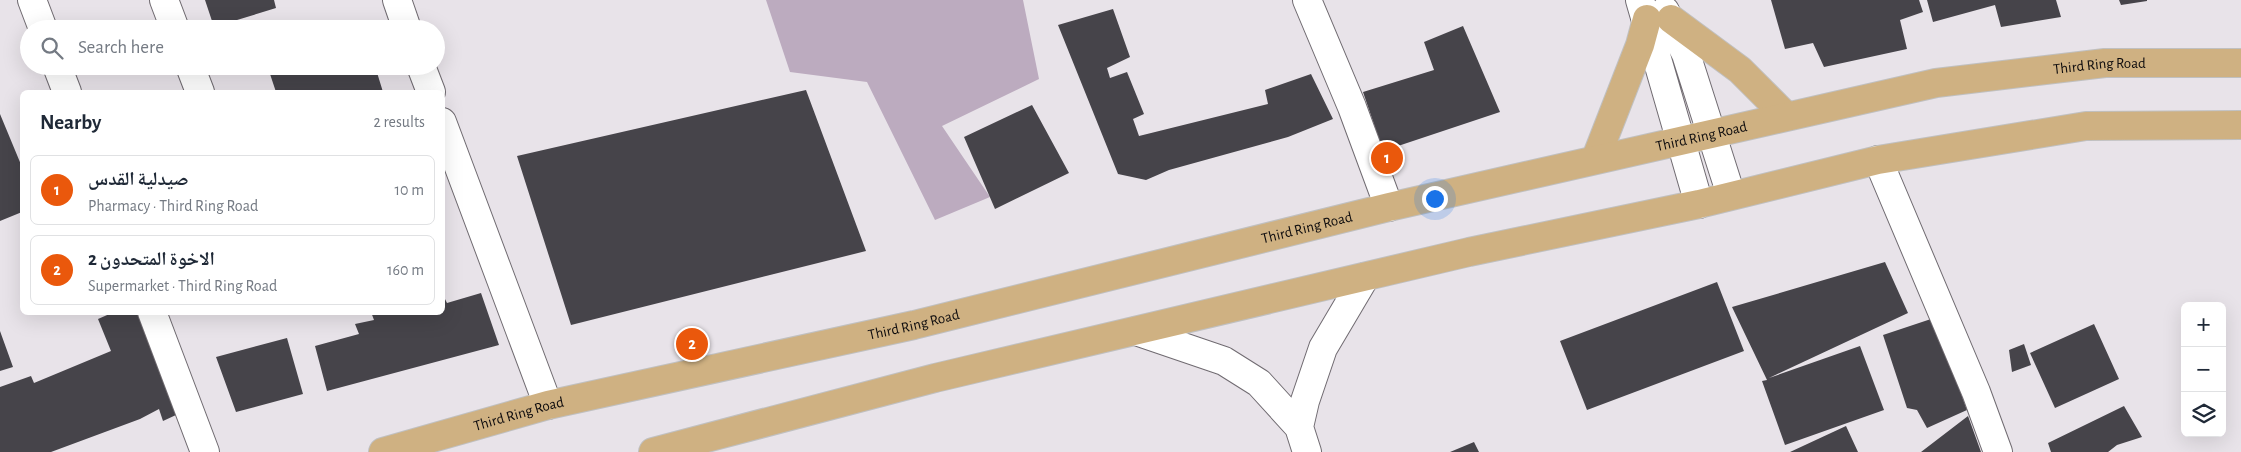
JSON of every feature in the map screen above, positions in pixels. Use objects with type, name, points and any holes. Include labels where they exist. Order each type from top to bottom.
[{"type":"main road","points":[[1596,158],[1654,10],[1740,70],[1786,116]]},
{"type":"main road","name":"Third Ring Road","points":[[383,452],[548,406],[914,325],[1389,207],[1596,158],[1680,141],[1936,82],[2105,63],[2241,63]]},
{"type":"main road","points":[[653,452],[935,378],[1469,252],[1699,204],[1731,194],[1878,160],[2086,126],[2241,125]]},
{"type":"street","points":[[32,0],[40,20]]},
{"type":"street","points":[[164,0],[172,20]]},
{"type":"street","points":[[397,0],[405,20]]},
{"type":"street","points":[[1307,0],[1352,107],[1389,207]]},
{"type":"street","points":[[1654,10],[1686,54],[1731,194]]},
{"type":"street","points":[[1654,10],[1680,141],[1699,204]]},
{"type":"street","points":[[61,75],[67,90]]},
{"type":"street","points":[[193,75],[199,90]]},
{"type":"street","points":[[425,75],[430,90]]},
{"type":"street","points":[[445,130],[548,406]]},
{"type":"street","points":[[1878,160],[1976,392],[1998,452]]},
{"type":"street","points":[[1303,440],[1305,401],[1323,348],[1365,277]]},
{"type":"street","points":[[153,315],[205,452]]},
{"type":"street","points":[[1136,331],[1224,361],[1259,383],[1303,440]]},
{"type":"shaded area","points":[[766,0],[1023,0],[1039,79],[942,126],[990,197],[935,220],[867,82],[790,72]]},
{"type":"building","points":[[205,0],[274,0],[276,8],[237,20],[212,20]]},
{"type":"building","points":[[1771,0],[1919,0],[1923,12],[1900,20],[1907,49],[1824,67],[1813,43],[1785,49]]},
{"type":"building","points":[[1927,0],[2056,0],[2061,17],[2001,27],[1995,5],[1933,22]]},
{"type":"building","points":[[2119,0],[2147,0],[2147,1],[2121,5]]},
{"type":"building","points":[[1113,9],[1130,57],[1107,68],[1110,78],[1127,72],[1144,114],[1133,119],[1139,136],[1268,104],[1265,90],[1311,74],[1333,119],[1288,137],[1169,170],[1146,180],[1118,174],[1058,25]]},
{"type":"building","points":[[1463,26],[1500,112],[1383,151],[1363,92],[1434,70],[1424,42]]},
{"type":"building","points":[[270,75],[378,75],[382,90],[275,90]]},
{"type":"building","points":[[806,90],[866,251],[571,325],[517,156]]},
{"type":"building","points":[[1032,105],[1069,173],[995,209],[964,137]]},
{"type":"building","points":[[0,114],[20,162],[20,213],[0,221]]},
{"type":"building","points":[[1885,262],[1908,313],[1769,378],[1860,346],[1884,410],[1785,445],[1762,381],[1767,380],[1732,307]]},
{"type":"building","points":[[1717,282],[1744,351],[1587,410],[1560,341]]},
{"type":"building","points":[[481,293],[499,345],[327,391],[315,346],[359,334],[355,324],[374,320],[372,315],[445,315],[445,299],[447,303]]},
{"type":"building","points":[[107,315],[150,315],[189,409],[163,421],[159,409],[140,419],[51,452],[0,452],[0,387],[31,376],[34,383],[111,351],[98,319]]},
{"type":"building","points":[[1934,318],[1967,410],[1927,428],[1917,410],[1907,408],[1883,335]]},
{"type":"building","points":[[2094,324],[2119,379],[2055,408],[2030,353]]},
{"type":"building","points":[[0,331],[13,367],[0,371]]},
{"type":"building","points":[[287,338],[303,394],[236,412],[216,357]]},
{"type":"building","points":[[2024,344],[2031,365],[2012,372],[2009,350]]},
{"type":"building","points":[[2124,406],[2142,437],[2117,445],[2108,452],[2051,452],[2048,443]]},
{"type":"building","points":[[1968,416],[1981,452],[1921,452]]},
{"type":"building","points":[[1846,426],[1858,452],[1790,452]]},
{"type":"building","points":[[1474,442],[1479,452],[1450,452]]},
{"type":"place","name":"صيدلية القدس","points":[[1387,158]]},
{"type":"place","name":"الاخوة المتحدون 2","points":[[692,344]]}]
